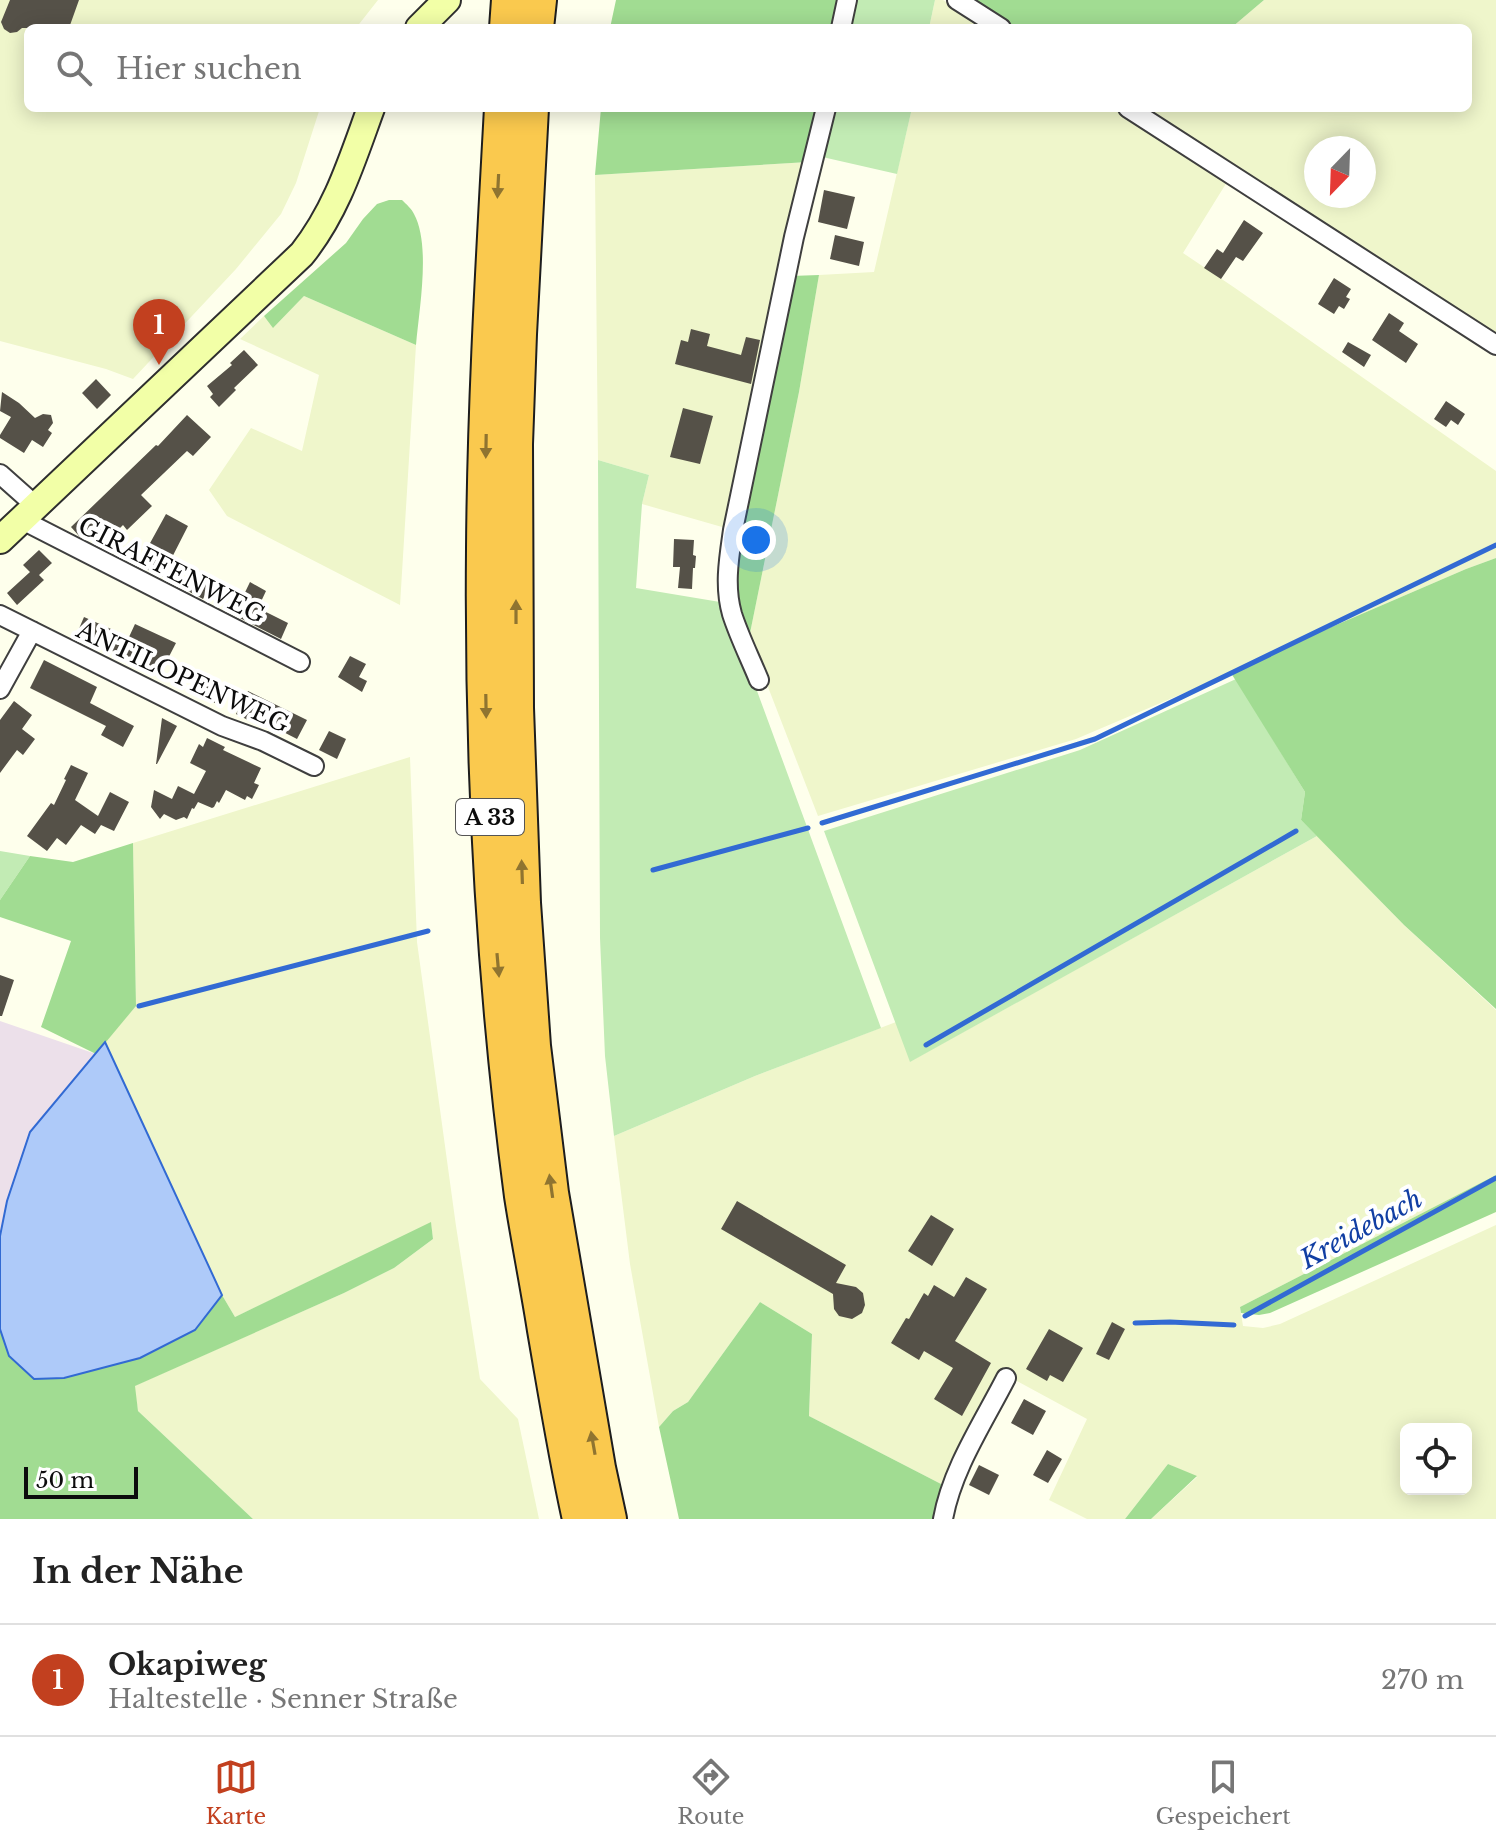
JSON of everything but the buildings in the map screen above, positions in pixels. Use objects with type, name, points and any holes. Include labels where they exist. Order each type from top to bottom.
[{"type":"highway","points":[[507,24],[509,0]]},
{"type":"highway","points":[[536,24],[539,0]]},
{"type":"highway","name":"A 33","points":[[502,112],[490,329],[484,551],[486,710],[494,911],[505,1047],[523,1199],[569,1472],[580,1519]]},
{"type":"highway","name":"A 33","points":[[531,112],[515,444],[516,708],[523,903],[533,1046],[551,1193],[609,1519]]},
{"type":"street","points":[[423,24],[447,0]]},
{"type":"street","points":[[842,24],[847,0]]},
{"type":"street","points":[[957,0],[995,24]]},
{"type":"street","points":[[0,540],[302,254],[339,195],[370,112]]},
{"type":"street","points":[[759,680],[732,613],[728,567],[794,237],[825,112]]},
{"type":"street","points":[[1134,112],[1496,345]]},
{"type":"street","name":"GIRAFFENWEG","points":[[0,474],[30,512],[32,525],[300,662]]},
{"type":"street","name":"ANTILOPENWEG","points":[[0,615],[222,726],[263,741],[314,766]]},
{"type":"street","points":[[0,689],[32,631]]},
{"type":"street","points":[[943,1519],[958,1471],[1006,1378]]},
{"type":"shaded area","points":[[0,1021],[96,1054],[30,1132],[7,1201],[0,1236]]},
{"type":"green space","points":[[0,0],[378,0],[359,24],[24,24],[24,112],[319,112],[296,183],[281,214],[236,269],[133,379],[0,341]]},
{"type":"green space","points":[[616,0],[842,0],[838,24],[611,24]]},
{"type":"green space","points":[[851,0],[935,0],[930,24],[846,24]]},
{"type":"green space","points":[[935,0],[943,0],[981,24],[930,24]]},
{"type":"green space","points":[[970,0],[1264,0],[1236,24],[1007,24]]},
{"type":"green space","points":[[1264,0],[1496,0],[1496,337],[1144,112],[1472,112],[1472,24],[1236,24]]},
{"type":"green space","points":[[601,112],[820,112],[808,162],[595,175]]},
{"type":"green space","points":[[829,112],[911,112],[897,174],[818,156]]},
{"type":"green space","points":[[911,112],[1118,112],[1227,182],[1183,253],[1496,471],[1496,558],[1076,739],[818,816],[749,638],[799,392],[819,275],[874,272]]},
{"type":"green space","points":[[808,162],[729,529],[642,504],[649,475],[598,460],[595,175]]},
{"type":"green space","points":[[402,200],[413,212],[422,243],[416,345],[304,296],[273,328],[264,316],[346,243],[377,204]]},
{"type":"green space","points":[[819,275],[799,392],[749,638],[736,610],[732,567],[791,276]]},
{"type":"green space","points":[[304,296],[416,345],[400,605],[227,516],[209,490],[251,428],[302,451],[319,375],[240,339],[264,316],[274,327]]},
{"type":"green space","points":[[598,460],[649,475],[642,504],[636,588],[726,603],[881,1028],[755,1076],[614,1136],[605,1056],[600,938]]},
{"type":"green space","points":[[1496,558],[1496,1009],[1404,925],[1301,820],[1305,792],[1231,673]]},
{"type":"green space","points":[[1236,679],[1305,792],[1301,820],[1317,836],[910,1062],[824,831],[1080,750]]},
{"type":"green space","points":[[410,757],[417,942],[480,1379],[518,1419],[539,1519],[253,1519],[138,1411],[134,1386],[394,1268],[433,1239],[431,1223],[235,1317],[105,1042],[136,1006],[133,843]]},
{"type":"green space","points":[[1317,836],[1404,925],[1496,1010],[1496,1175],[1240,1307],[1243,1326],[1263,1328],[1280,1324],[1496,1225],[1496,1519],[1151,1519],[1197,1477],[1168,1464],[1125,1519],[1087,1519],[1049,1500],[1087,1419],[1013,1379],[943,1485],[809,1416],[812,1334],[760,1302],[688,1402],[673,1411],[659,1427],[630,1264],[614,1136],[755,1076],[896,1022],[911,1061]]},
{"type":"green space","points":[[133,843],[136,1006],[96,1054],[41,1027],[71,941],[0,917],[0,900],[30,856],[73,862]]},
{"type":"green space","points":[[0,851],[30,856],[0,900]]},
{"type":"green space","points":[[1496,1175],[1496,1212],[1270,1313],[1241,1313],[1240,1307]]},
{"type":"green space","points":[[431,1222],[433,1239],[394,1268],[135,1386],[138,1411],[253,1519],[0,1519],[0,1329],[9,1356],[34,1379],[64,1378],[140,1358],[195,1330],[222,1295],[235,1317]]},
{"type":"green space","points":[[760,1302],[812,1334],[809,1416],[943,1485],[937,1519],[679,1519],[659,1427],[673,1411],[688,1402]]},
{"type":"green space","points":[[1168,1464],[1197,1476],[1151,1519],[1125,1519]]},
{"type":"water","points":[[105,1042],[222,1295],[195,1330],[140,1358],[64,1378],[34,1379],[9,1356],[0,1329],[0,1236],[7,1201],[30,1132]]},
{"type":"waterway","points":[[822,823],[1095,739],[1496,545]]},
{"type":"waterway","points":[[653,870],[808,828]]},
{"type":"waterway","points":[[926,1045],[1296,831]]},
{"type":"waterway","points":[[139,1006],[428,931]]},
{"type":"waterway","name":"Kreidebach","points":[[1245,1316],[1496,1178]]},
{"type":"waterway","name":"Kreidebach","points":[[1135,1323],[1234,1325]]},
{"type":"place","name":"Okapiweg","points":[[159,365]]}]
